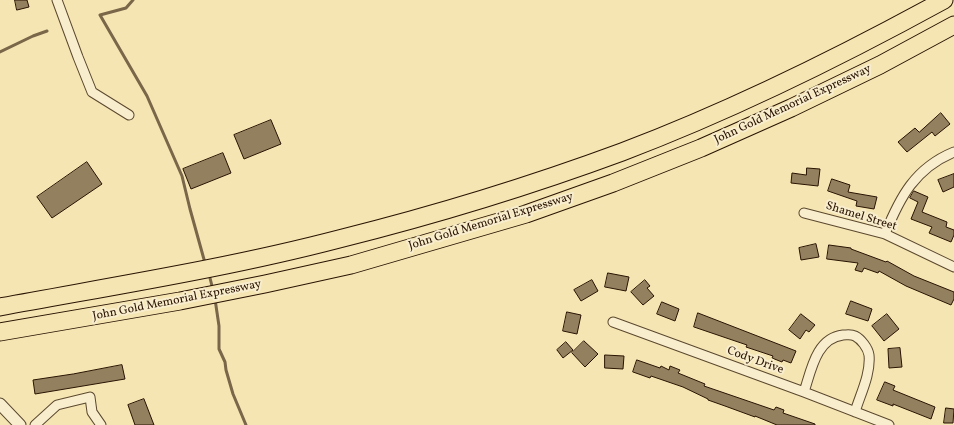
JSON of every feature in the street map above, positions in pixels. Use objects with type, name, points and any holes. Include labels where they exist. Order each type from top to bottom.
[{"type":"highway","name":"John Gold Memorial Expressway","points":[[0,307],[244,261],[332,241],[433,214],[528,185],[623,151],[716,113],[809,70],[944,0]]},
{"type":"highway","name":"John Gold Memorial Expressway","points":[[8,331],[180,301],[351,265],[526,214],[613,183],[784,111],[880,65],[954,25]]},
{"type":"street","points":[[57,0],[92,92],[129,115]]},
{"type":"street","points":[[885,234],[894,210],[913,181],[925,169],[954,152]]},
{"type":"street","name":"Shamel Street","points":[[804,213],[885,234],[954,267]]},
{"type":"street","name":"Cody Drive","points":[[613,322],[889,425]]},
{"type":"street","points":[[804,392],[816,358],[821,347],[826,341],[839,336],[852,335],[859,339],[865,346],[869,355],[867,375],[855,412]]},
{"type":"street","points":[[35,425],[57,405],[90,397],[92,412],[101,425]]},
{"type":"street","points":[[0,404],[20,425]]},
{"type":"building","points":[[15,0],[27,0],[29,7],[17,10]]},
{"type":"building","points":[[941,113],[950,124],[935,136],[932,132],[907,152],[898,142],[915,128],[919,132]]},
{"type":"building","points":[[271,120],[281,144],[244,159],[234,135]]},
{"type":"building","points":[[223,153],[231,173],[191,189],[183,169]]},
{"type":"building","points":[[87,162],[102,184],[52,218],[37,197]]},
{"type":"building","points":[[807,168],[820,169],[818,186],[791,183],[792,173],[806,175]]},
{"type":"building","points":[[954,174],[954,187],[943,192],[938,180]]},
{"type":"building","points":[[832,179],[850,185],[848,192],[877,197],[874,209],[856,206],[857,201],[828,191]]},
{"type":"building","points":[[914,191],[928,197],[922,212],[947,222],[946,227],[954,230],[954,235],[951,242],[929,233],[932,227],[911,219],[918,202],[910,198]]},
{"type":"building","points":[[816,244],[819,257],[801,260],[799,248]]},
{"type":"building","points":[[829,245],[851,248],[886,262],[887,261],[914,276],[954,292],[954,299],[951,305],[906,286],[879,271],[878,273],[864,268],[862,272],[855,270],[858,263],[827,259]]},
{"type":"building","points":[[608,273],[629,277],[626,291],[605,287]]},
{"type":"building","points":[[592,280],[598,291],[581,301],[574,290]]},
{"type":"building","points":[[645,280],[650,286],[647,288],[654,296],[643,305],[631,292]]},
{"type":"building","points":[[851,301],[872,309],[868,321],[846,314]]},
{"type":"building","points":[[662,302],[679,309],[675,321],[657,314]]},
{"type":"building","points":[[567,312],[581,315],[577,334],[563,331]]},
{"type":"building","points":[[698,313],[796,351],[791,363],[783,360],[782,362],[772,358],[773,356],[746,347],[747,345],[694,327]]},
{"type":"building","points":[[801,314],[815,325],[809,332],[806,330],[800,339],[789,330]]},
{"type":"building","points":[[887,314],[899,329],[884,341],[872,326]]},
{"type":"building","points":[[584,341],[598,354],[585,367],[572,353]]},
{"type":"building","points":[[566,342],[573,350],[563,358],[557,350]]},
{"type":"building","points":[[900,348],[902,367],[889,368],[888,349]]},
{"type":"building","points":[[605,355],[624,356],[623,369],[605,368]]},
{"type":"building","points":[[637,360],[660,368],[661,366],[669,370],[670,366],[680,370],[678,373],[705,384],[704,386],[774,410],[776,407],[784,410],[783,413],[815,425],[777,425],[708,400],[683,387],[651,376],[650,378],[633,372]]},
{"type":"building","points":[[122,365],[125,379],[35,394],[33,380]]},
{"type":"building","points":[[885,382],[895,386],[893,390],[935,407],[931,419],[893,404],[893,406],[877,400]]},
{"type":"building","points":[[144,399],[154,425],[135,425],[128,405]]},
{"type":"building","points":[[946,408],[954,409],[953,423],[944,423]]},
{"type":"waterway","points":[[133,0],[126,8],[100,15],[147,96],[182,176],[205,263]]},
{"type":"waterway","points":[[0,52],[47,31]]},
{"type":"waterway","points":[[209,274],[213,290]]},
{"type":"waterway","points":[[215,299],[219,326],[219,349],[225,362],[233,394],[246,425]]}]
